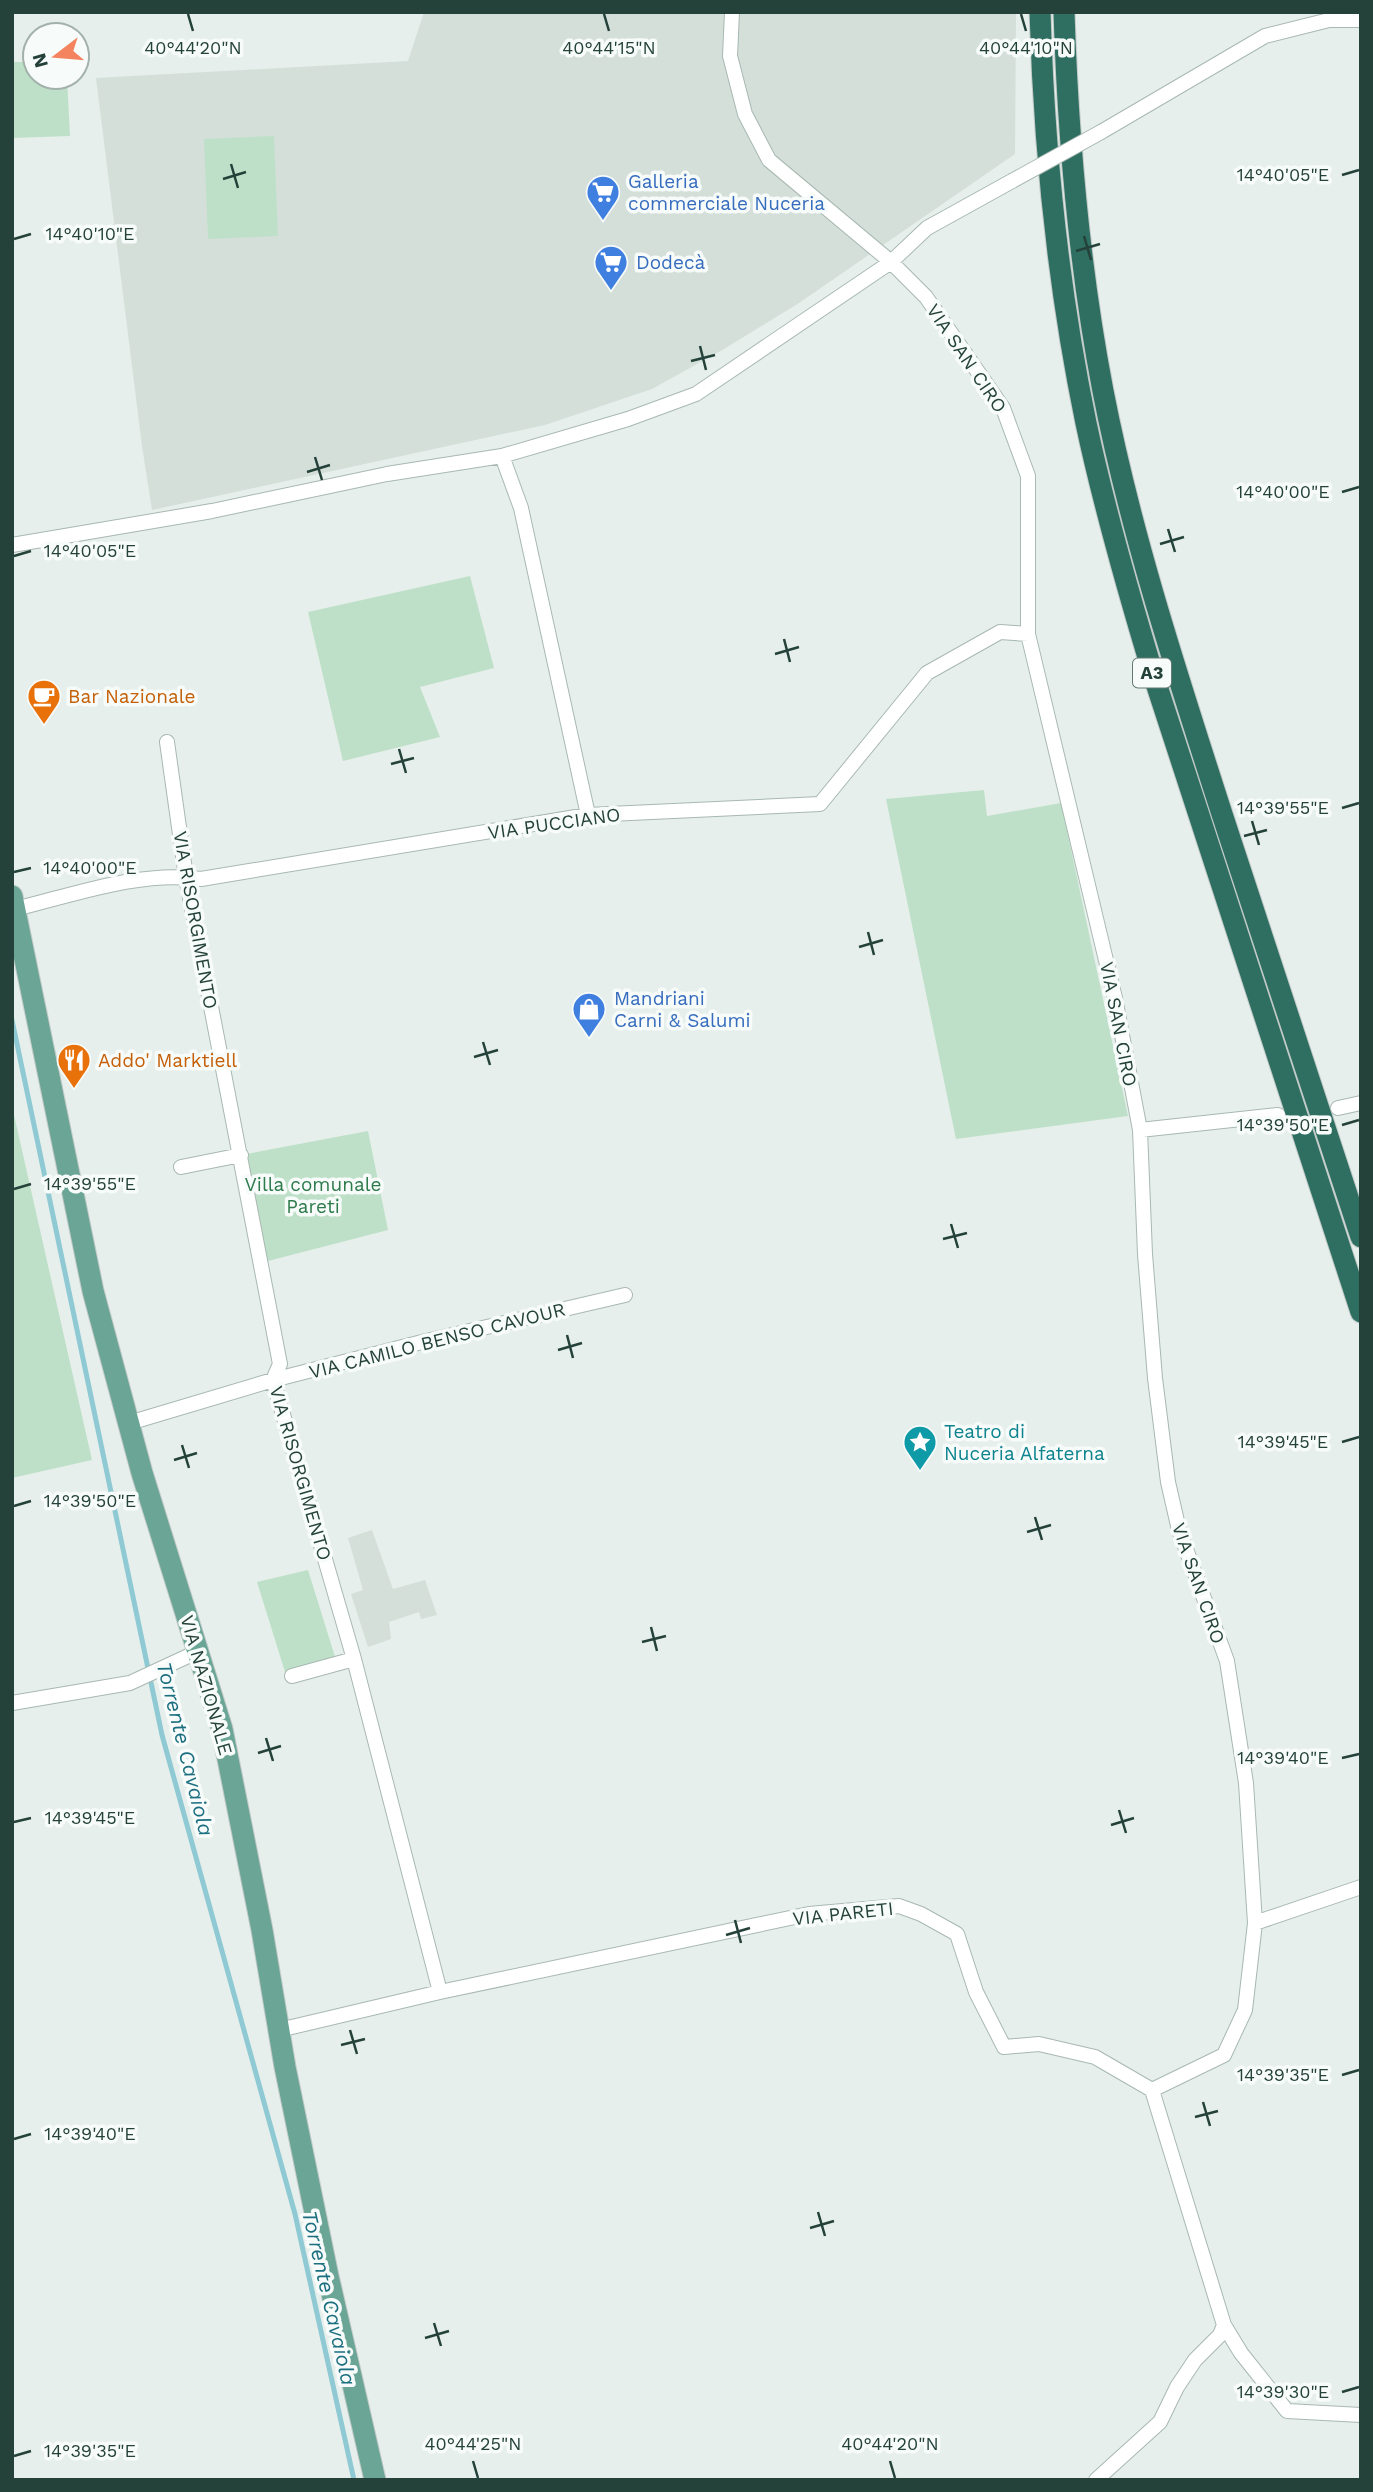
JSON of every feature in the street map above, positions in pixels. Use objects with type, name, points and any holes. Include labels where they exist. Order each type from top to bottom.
[{"type":"highway","name":"A3","points":[[1040,12],[1045,113],[1059,257],[1086,421],[1110,524],[1153,674],[1361,1312]]},
{"type":"highway","name":"A3","points":[[1064,12],[1066,80],[1078,227],[1099,367],[1119,467],[1158,615],[1361,1237]]},
{"type":"main road","name":"VIA NAZIONALE","points":[[13,903],[93,1291],[142,1473],[199,1651],[228,1756],[328,2276],[375,2480]]},
{"type":"street","name":"VIA SAN CIRO","points":[[732,12],[730,56],[745,114],[769,160],[891,262],[926,297],[1003,408],[1028,476],[1028,634],[1115,998],[1140,1130],[1145,1254],[1155,1378],[1168,1482],[1179,1530],[1227,1661],[1246,1783],[1255,1923],[1245,2010],[1224,2054],[1152,2090]]},
{"type":"street","points":[[12,545],[212,511],[387,474],[502,456],[621,422],[696,394],[891,262],[927,228],[1101,132],[1265,36],[1329,20],[1361,20]]},
{"type":"street","points":[[502,456],[521,508],[588,815]]},
{"type":"street","name":"VIA PUCCIANO","points":[[13,903],[142,879],[201,879],[588,815],[820,804],[927,673],[1000,632],[1028,634]]},
{"type":"street","name":"VIA RISORGIMENTO","points":[[167,742],[186,877],[280,1364],[273,1380],[354,1659],[440,1992]]},
{"type":"street","points":[[1338,1108],[1361,1103]]},
{"type":"street","points":[[1140,1130],[1278,1115]]},
{"type":"street","points":[[181,1167],[241,1155]]},
{"type":"street","name":"VIA CAMILO BENSO CAVOUR","points":[[129,1423],[273,1380],[422,1342],[625,1296]]},
{"type":"street","points":[[12,1703],[130,1683],[199,1651]]},
{"type":"street","points":[[292,1676],[354,1659]]},
{"type":"street","points":[[1255,1923],[1361,1887]]},
{"type":"street","name":"VIA PARETI","points":[[279,2030],[440,1992],[809,1914],[899,1906],[921,1914],[957,1934],[976,1992],[1004,2047],[1039,2044],[1095,2057],[1152,2090]]},
{"type":"street","points":[[1152,2090],[1224,2325],[1241,2353],[1287,2412],[1361,2414]]},
{"type":"street","points":[[1096,2480],[1160,2422],[1177,2387],[1195,2360],[1220,2335],[1224,2325]]},
{"type":"shaded area","points":[[424,12],[1016,12],[1015,154],[799,303],[652,389],[545,425],[152,510],[96,78],[408,61]]},
{"type":"shaded area","points":[[372,1530],[393,1589],[425,1580],[437,1615],[421,1619],[419,1612],[389,1622],[391,1639],[368,1647],[351,1594],[363,1590],[348,1538]]},
{"type":"green space","points":[[12,62],[21,62],[21,91],[68,91],[70,136],[12,138]]},
{"type":"green space","points":[[274,136],[278,236],[208,239],[204,139]]},
{"type":"green space","points":[[470,576],[494,668],[420,687],[440,737],[343,761],[308,612]]},
{"type":"green space","points":[[984,790],[987,816],[1061,803],[1128,1116],[956,1139],[886,799]]},
{"type":"green space","points":[[12,1106],[92,1460],[12,1478]]},
{"type":"green space","name":"Villa comunale Pareti","points":[[368,1131],[388,1230],[268,1261],[241,1155]]},
{"type":"green space","points":[[308,1570],[336,1660],[285,1672],[257,1582]]},
{"type":"waterway","name":"Torrente Cavaiola","points":[[12,1020],[162,1735],[295,2214],[354,2480]]},
{"type":"place","name":"Galleria commerciale Nuceria","points":[[603,222]]},
{"type":"place","name":"Dodecà","points":[[611,292]]},
{"type":"place","name":"Bar Nazionale","points":[[44,726]]},
{"type":"place","name":"Mandriani Carni & Salumi","points":[[589,1039]]},
{"type":"place","name":"Addo' Marktiell","points":[[74,1090]]},
{"type":"place","name":"Teatro di Nuceria Alfaterna","points":[[920,1472]]}]
